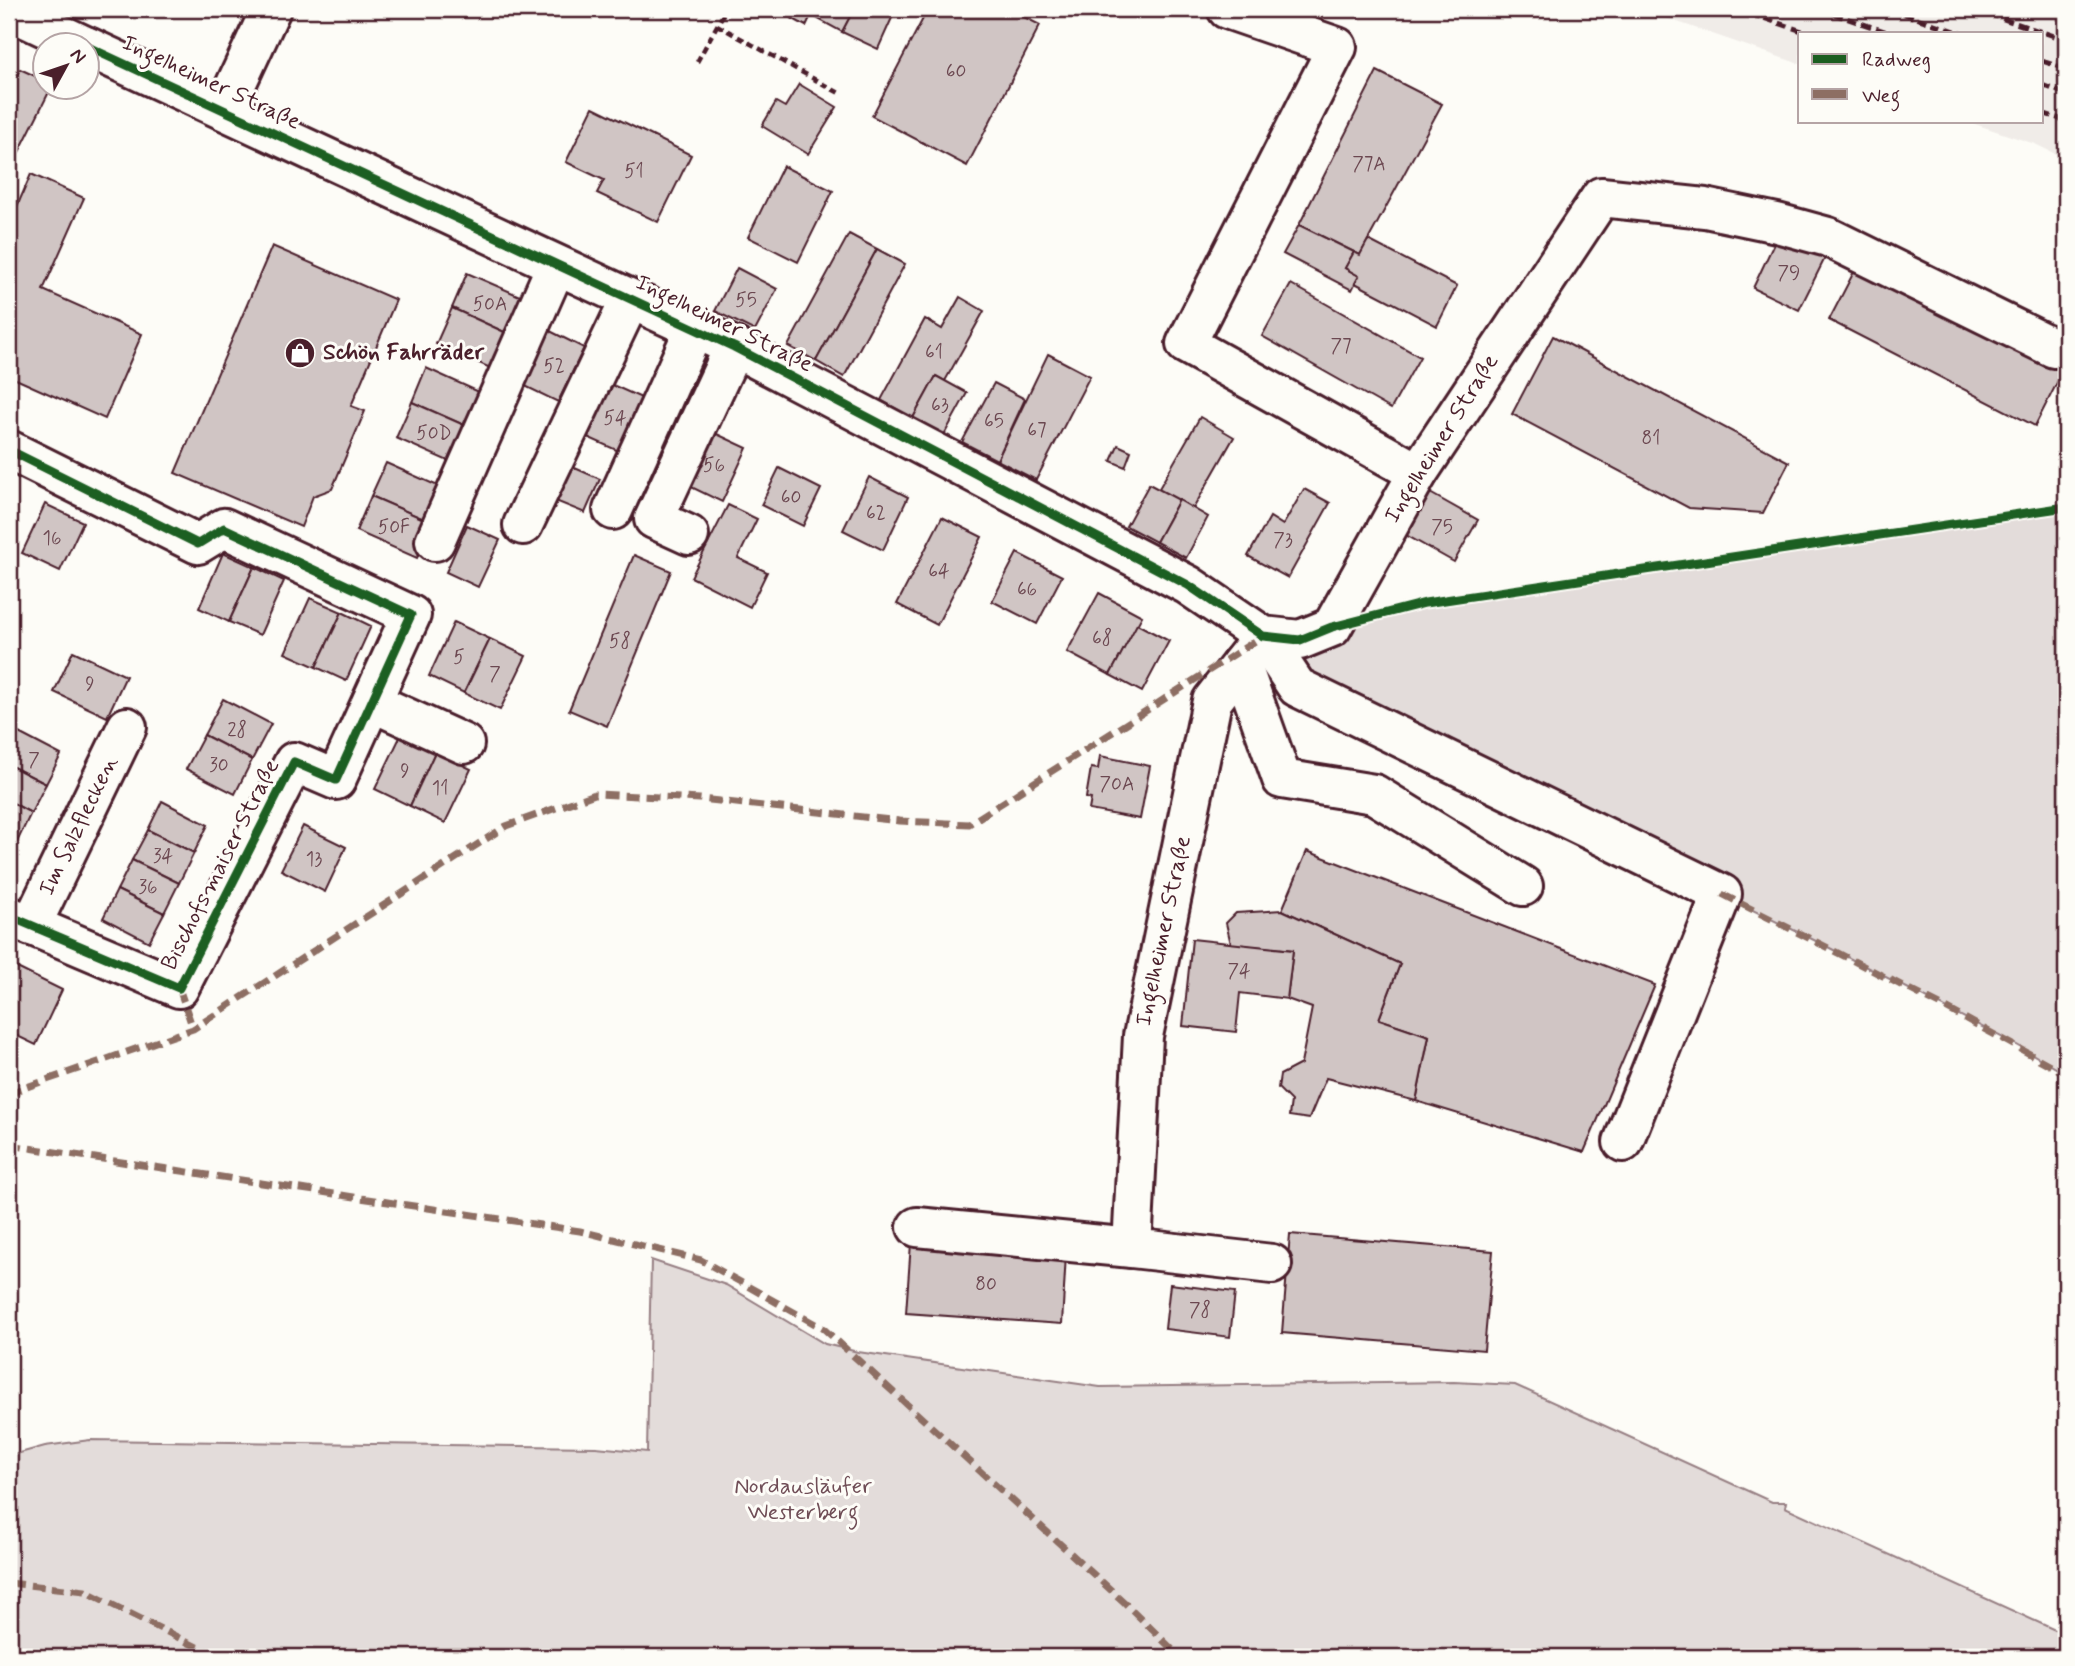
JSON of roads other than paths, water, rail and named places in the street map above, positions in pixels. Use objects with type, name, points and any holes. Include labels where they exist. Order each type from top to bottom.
[{"type":"street","points":[[224,110],[271,9]]},
{"type":"street","points":[[1227,9],[1337,47],[1186,344],[1418,473]]},
{"type":"street","name":"Ingelheimer Straße","points":[[9,10],[56,32]]},
{"type":"street","name":"Ingelheimer Straße","points":[[102,53],[734,347],[1188,585],[1252,650]]},
{"type":"street","name":"Ingelheimer Straße","points":[[1132,1248],[1143,1036],[1212,701],[1252,650],[1300,640],[1332,627],[1418,473],[1601,197],[1705,208],[1777,222],[1829,237],[2054,348]]},
{"type":"street","points":[[435,541],[556,266]]},
{"type":"street","name":"Ingelheimer Straße","points":[[523,526],[630,300]]},
{"type":"street","name":"Ingelheimer Straße","points":[[612,510],[694,330]]},
{"type":"street","name":"Ingelheimer Straße","points":[[689,535],[654,519],[734,347]]},
{"type":"street","name":"Bischofsmaiser Straße","points":[[9,450],[198,544],[224,528],[411,615],[336,780],[294,762],[179,988],[20,921]]},
{"type":"street","points":[[1252,650],[1282,779],[1374,794],[1523,886]]},
{"type":"street","points":[[1252,650],[1297,687],[1722,894],[1623,1142]]},
{"type":"street","points":[[372,702],[464,744]]},
{"type":"street","name":"Im Salzflecken","points":[[20,921],[127,727]]},
{"type":"street","points":[[917,1227],[1272,1264]]},
{"type":"railway","points":[[1736,9],[1805,32]]},
{"type":"railway","points":[[1819,9],[1887,32]]},
{"type":"railway","points":[[1889,9],[1958,32]]},
{"type":"railway","points":[[1974,9],[2042,32]]},
{"type":"railway","points":[[2044,33],[2066,40]]},
{"type":"railway","points":[[2044,62],[2066,69]]},
{"type":"railway","points":[[2044,86],[2066,94]]},
{"type":"railway","points":[[2044,114],[2066,121]]},
{"type":"place","name":"Schön Fahrräder","points":[[300,353]]},
{"type":"park label","name":"Nordausläufer Westerberg","points":[[803,1500]]}]
